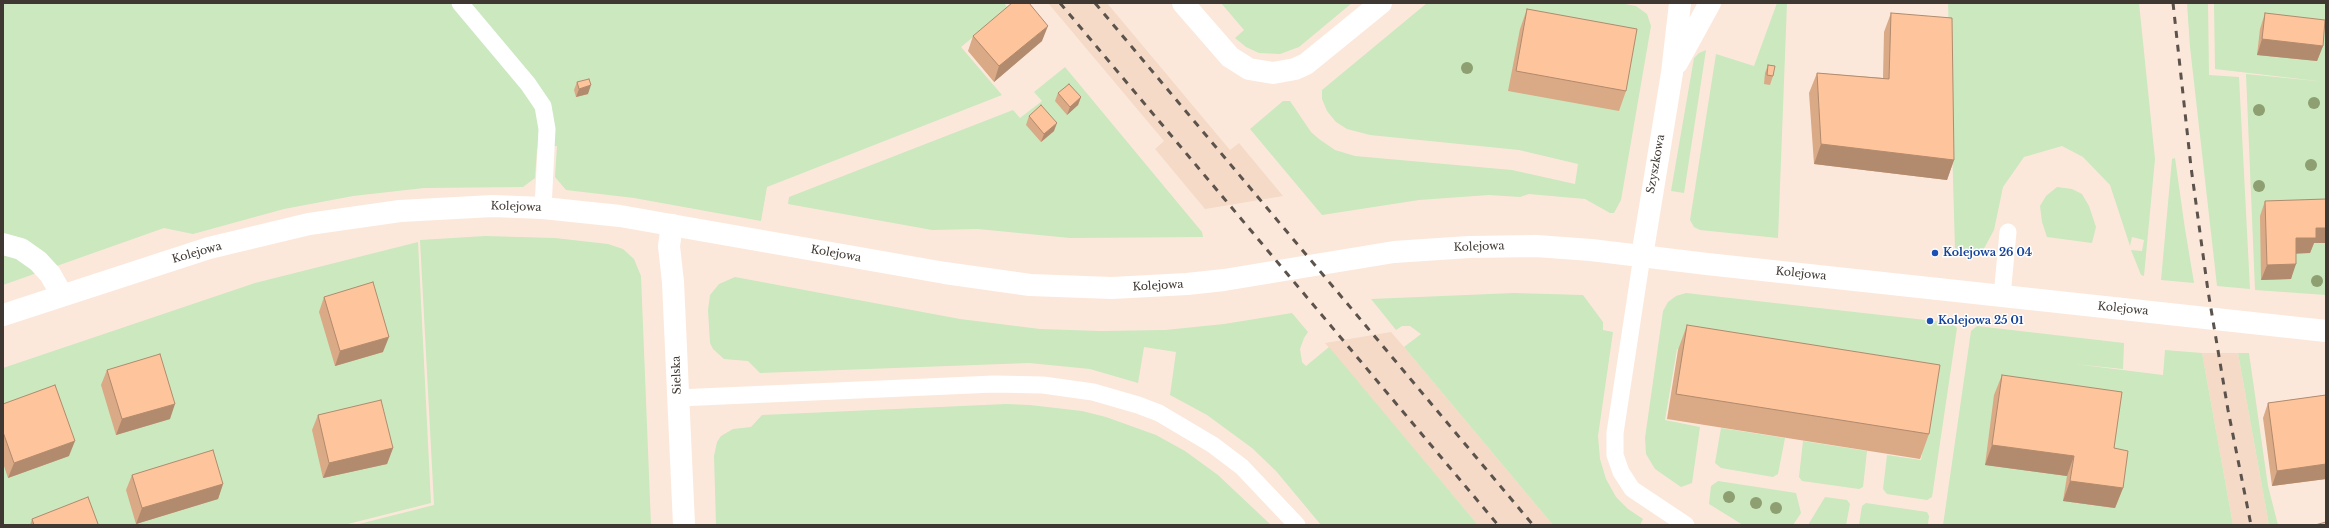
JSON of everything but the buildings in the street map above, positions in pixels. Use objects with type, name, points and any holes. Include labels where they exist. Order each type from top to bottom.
[{"type":"street","points":[[1183,3],[1230,57],[1249,69],[1273,73],[1295,69],[1306,64],[1381,3]]},
{"type":"street","name":"Szyszkowa","points":[[1642,256],[1672,73],[1680,3]]},
{"type":"street","name":"Szyszkowa","points":[[1672,73],[1710,3]]},
{"type":"street","name":"Kolejowa","points":[[3,315],[209,248],[309,224],[400,211],[493,206],[543,208],[620,216],[959,276],[1070,287],[1147,287],[1194,284],[1348,258],[1461,247],[1564,247],[1707,264],[2326,331]]},
{"type":"street","name":"Sielska","points":[[672,225],[669,246],[673,282],[684,525]]},
{"type":"street","points":[[3,244],[21,249],[38,261],[50,274],[62,295]]},
{"type":"lane","points":[[460,3],[528,84],[543,106],[547,129],[543,208]]},
{"type":"lane","points":[[2002,296],[2008,232]]},
{"type":"lane","points":[[1642,256],[1615,433],[1615,455],[1621,472],[1632,489],[1686,525]]},
{"type":"lane","points":[[678,398],[994,384],[1043,385],[1093,392],[1138,405],[1159,413],[1208,441],[1242,467],[1297,525]]},
{"type":"shaded area","points":[[1048,3],[1107,3],[1230,150],[1239,143],[1283,196],[1205,209],[1155,149],[1164,141]]},
{"type":"shaded area","points":[[1391,332],[1553,525],[1478,525],[1325,343]]},
{"type":"shaded area","points":[[2202,353],[2238,353],[2269,525],[2233,525]]},
{"type":"green space","points":[[3,3],[1004,3],[1008,8],[961,47],[1002,95],[767,187],[761,221],[634,198],[566,190],[555,177],[557,146],[537,149],[535,178],[523,187],[424,188],[353,196],[284,209],[193,234],[164,228],[3,285]]},
{"type":"green space","points":[[1221,3],[1352,3],[1299,47],[1280,54],[1259,53],[1246,47],[1235,38],[1244,30]]},
{"type":"green space","points":[[1427,3],[1619,3],[1636,6],[1647,14],[1651,26],[1621,200],[1614,213],[1610,213],[1585,199],[1529,194],[1520,197],[1489,195],[1419,200],[1322,215],[1250,129],[1283,101],[1290,101],[1311,132],[1319,139],[1335,150],[1355,156],[1512,170],[1575,184],[1578,164],[1519,150],[1370,135],[1347,129],[1336,122],[1327,111],[1322,99],[1322,90]]},
{"type":"green space","points":[[1777,3],[1787,3],[1778,238],[1700,230],[1694,227],[1690,220],[1716,54],[1754,66]]},
{"type":"green space","points":[[1948,3],[2139,3],[2155,159],[2144,276],[2141,275],[2131,250],[2142,251],[2144,240],[2132,237],[2130,246],[2110,185],[2083,157],[2062,146],[2024,157],[2003,187],[1994,230],[1981,254],[1955,250]]},
{"type":"green space","points":[[2187,3],[2208,3],[2209,75],[2239,77],[2250,289],[2217,286],[2190,47]]},
{"type":"green space","points":[[2214,3],[2326,3],[2326,82],[2215,69]]},
{"type":"green space","points":[[1706,50],[1684,193],[1671,191],[1694,58],[1699,53]]},
{"type":"green space","points":[[1065,67],[1202,232],[1203,237],[1070,238],[978,229],[932,230],[788,204],[789,197],[1013,110],[1020,118],[1042,101],[1034,92]]},
{"type":"green space","points":[[2246,74],[2326,82],[2326,295],[2255,290]]},
{"type":"green space","points":[[2175,158],[2194,283],[2161,280],[2172,159]]},
{"type":"green space","points":[[2057,187],[2072,189],[2082,194],[2089,206],[2096,227],[2092,243],[2047,237],[2042,222],[2040,206],[2046,196]]},
{"type":"green space","points":[[485,236],[555,238],[608,244],[623,249],[634,259],[641,276],[651,525],[355,525],[434,505],[420,240]]},
{"type":"green space","points":[[418,242],[431,503],[344,525],[3,525],[3,368],[255,283]]},
{"type":"green space","points":[[735,277],[960,319],[1040,329],[1100,331],[1165,330],[1224,324],[1292,313],[1308,332],[1300,349],[1302,362],[1306,366],[1329,347],[1478,525],[1321,525],[1276,471],[1252,448],[1207,415],[1170,395],[1176,352],[1144,347],[1138,383],[1090,369],[1029,363],[760,373],[748,361],[724,359],[713,349],[710,343],[708,310],[710,295],[719,284]]},
{"type":"green space","points":[[1514,293],[1583,295],[1603,322],[1603,330],[1613,332],[1598,436],[1600,459],[1606,479],[1616,497],[1628,509],[1643,519],[1640,525],[1553,525],[1404,347],[1421,334],[1410,326],[1402,326],[1396,330],[1371,299]]},
{"type":"green space","points":[[1686,293],[1952,323],[1957,328],[1932,497],[1927,500],[1887,494],[1883,489],[1887,455],[1921,460],[1933,388],[1677,349],[1665,420],[1700,427],[1692,483],[1681,487],[1655,469],[1646,454],[1645,438],[1663,311],[1668,302],[1676,296]]},
{"type":"green space","points":[[1977,326],[2124,343],[2123,369],[2074,364],[2163,375],[2165,350],[2202,353],[2233,525],[1943,525],[1971,331]]},
{"type":"green space","points":[[2238,353],[2249,353],[2268,486],[2278,525],[2269,525]]},
{"type":"green space","points":[[1006,404],[1030,405],[1082,411],[1106,417],[1156,435],[1185,451],[1218,475],[1271,525],[716,525],[714,456],[717,442],[721,436],[733,429],[751,427],[762,415]]},
{"type":"green space","points":[[1721,428],[1785,438],[1778,474],[1773,477],[1721,468],[1715,463]]},
{"type":"green space","points":[[1803,441],[1867,451],[1863,487],[1859,489],[1802,481],[1799,477]]},
{"type":"green space","points":[[1718,481],[1796,493],[1801,513],[1793,525],[1743,525],[1709,504],[1711,486]]},
{"type":"green space","points":[[1825,497],[1847,500],[1850,504],[1846,525],[1808,525]]},
{"type":"green space","points":[[1866,503],[1927,512],[1929,516],[1928,525],[1859,525],[1862,506]]},
{"type":"railway","points":[[1060,3],[1498,525]]},
{"type":"railway","points":[[1095,3],[1533,525]]},
{"type":"railway","points":[[2173,3],[2191,167],[2208,291],[2228,410],[2251,525]]},
{"type":"place","name":"Kolejowa 26 04","points":[[1935,253]]},
{"type":"place","name":"Kolejowa 25 01","points":[[1930,321]]}]
